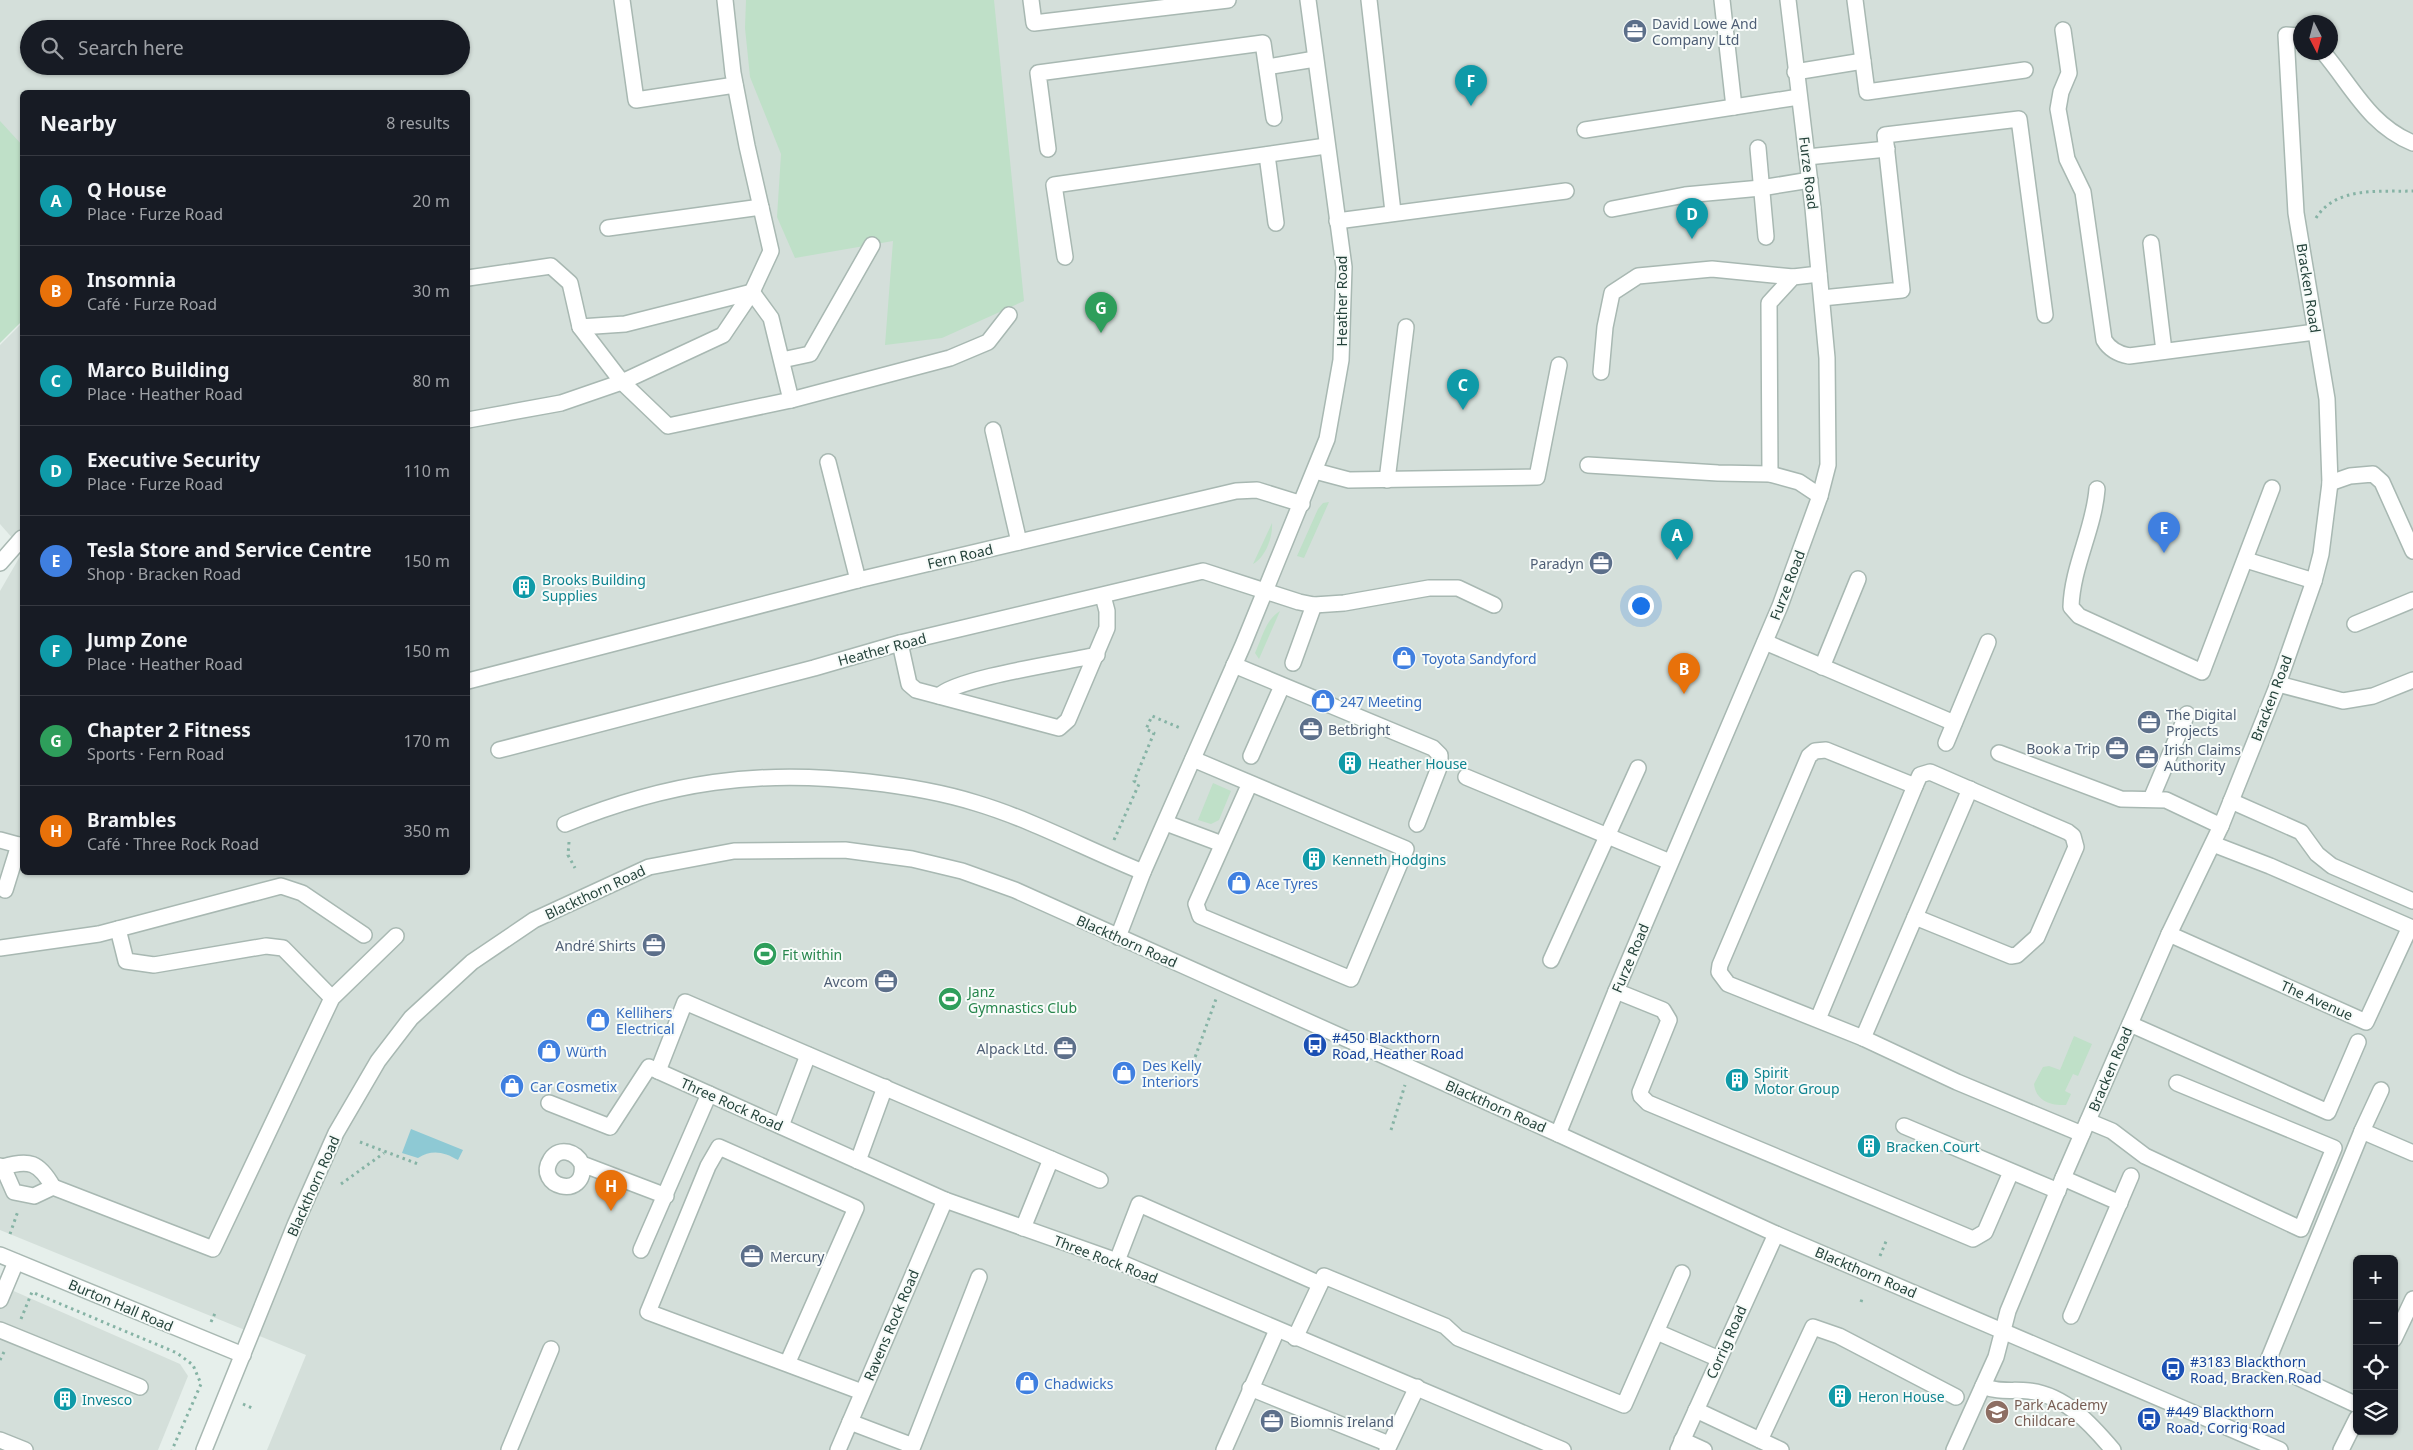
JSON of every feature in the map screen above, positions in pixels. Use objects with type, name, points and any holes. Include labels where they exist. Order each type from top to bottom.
[{"type":"street","points":[[622,0],[636,100],[736,85]]},
{"type":"street","points":[[470,420],[561,403],[622,382],[723,335],[752,292],[772,251],[746,146],[725,0]]},
{"type":"street","points":[[1031,0],[1034,23],[1228,0]]},
{"type":"street","name":"Heather Road","points":[[1118,937],[1143,872],[1266,590],[1327,439],[1340,360],[1344,267],[1326,146],[1308,0]]},
{"type":"street","points":[[1368,0],[1393,212]]},
{"type":"street","points":[[1722,0],[1734,107]]},
{"type":"street","name":"Furze Road","points":[[1558,1134],[1670,862],[1765,642],[1820,496],[1828,465],[1827,358],[1822,298],[1788,0]]},
{"type":"street","points":[[1855,0],[1867,92],[2024,70]]},
{"type":"street","points":[[2063,30],[2069,73],[2061,92],[2058,109],[2067,159],[2083,192],[2104,340],[2108,346],[2120,354],[2129,356],[2315,332]]},
{"type":"street","name":"Bracken Road","points":[[1954,1450],[1996,1356],[2008,1311],[2060,1184],[2169,934],[2221,826],[2278,684],[2314,581],[2326,528],[2330,483],[2327,399],[2296,212],[2286,35],[2293,36]]},
{"type":"street","points":[[1048,149],[1038,73],[1263,43],[1274,118]]},
{"type":"street","points":[[1267,67],[1315,59]]},
{"type":"street","points":[[2330,60],[2364,107],[2396,136],[2413,143]]},
{"type":"street","points":[[1795,72],[1863,61]]},
{"type":"street","points":[[1585,130],[1798,97]]},
{"type":"street","points":[[1822,298],[1902,290],[1885,134],[2019,119],[2045,315]]},
{"type":"street","points":[[1065,257],[1054,185],[1326,146]]},
{"type":"street","points":[[1758,148],[1766,237]]},
{"type":"street","points":[[1807,157],[1887,149]]},
{"type":"street","points":[[1267,155],[1276,222]]},
{"type":"street","points":[[1612,209],[1684,195],[1761,188],[1810,180]]},
{"type":"street","points":[[1337,222],[1393,212],[1566,191]]},
{"type":"street","points":[[608,228],[761,208]]},
{"type":"street","points":[[2151,243],[2164,351]]},
{"type":"street","points":[[782,360],[810,354],[872,245]]},
{"type":"street","points":[[470,278],[551,266],[570,283],[580,327],[622,382],[668,426],[792,400],[950,358],[988,342],[1009,316]]},
{"type":"street","points":[[1601,372],[1605,326],[1612,293],[1638,276],[1712,269],[1793,278],[1819,274]]},
{"type":"street","points":[[1770,474],[1769,303],[1793,278]]},
{"type":"street","points":[[752,292],[771,318],[792,400]]},
{"type":"street","points":[[580,327],[625,324],[752,292]]},
{"type":"street","points":[[1387,480],[1406,327]]},
{"type":"street","points":[[1315,471],[1349,480],[1537,477],[1559,365]]},
{"type":"street","points":[[992,430],[1019,542]]},
{"type":"street","points":[[828,462],[858,580]]},
{"type":"street","points":[[1588,465],[1718,473],[1770,474],[1799,482],[1820,496]]},
{"type":"street","points":[[2330,483],[2350,476],[2373,474],[2382,482],[2413,551]]},
{"type":"street","points":[[2097,489],[2095,506],[2072,591],[2071,607],[2080,616],[2202,672],[2272,488]]},
{"type":"street","name":"Fern Road","points":[[470,680],[858,580],[1241,490],[1257,490],[1302,504]]},
{"type":"street","points":[[0,564],[20,540]]},
{"type":"street","points":[[2246,560],[2314,581]]},
{"type":"street","name":"Heather Road","points":[[499,750],[814,668],[900,643],[1204,572],[1266,590]]},
{"type":"street","points":[[1822,667],[1858,579]]},
{"type":"street","points":[[1266,590],[1299,602],[1314,605],[1344,603],[1429,588],[1458,588],[1494,605]]},
{"type":"street","points":[[900,643],[909,684],[916,690],[1059,728],[1068,720],[1107,628],[1103,596]]},
{"type":"street","points":[[2355,624],[2413,600]]},
{"type":"street","points":[[1292,663],[1314,605]]},
{"type":"street","points":[[1765,642],[1954,723]]},
{"type":"street","points":[[1946,743],[1988,642]]},
{"type":"street","points":[[939,696],[944,691],[969,681],[1097,655]]},
{"type":"street","points":[[1234,665],[1433,748],[1440,755],[1440,765],[1417,824]]},
{"type":"street","points":[[2278,684],[2343,702],[2373,696],[2413,680]]},
{"type":"street","points":[[1251,756],[1282,686]]},
{"type":"street","points":[[2151,799],[2187,714]]},
{"type":"street","points":[[1915,786],[1826,750],[1815,751],[1809,756],[1720,965],[1719,972],[1728,984],[1863,1038],[1957,1082],[2085,1128],[2112,1131],[2145,1156],[2300,1229],[2334,1148],[2177,1084]]},
{"type":"street","points":[[1999,753],[2121,799],[2166,800],[2221,826]]},
{"type":"street","points":[[1193,759],[1250,783],[1406,849],[1351,979],[1200,916],[1196,904],[1250,783]]},
{"type":"street","points":[[1551,960],[1609,837],[1638,768]]},
{"type":"street","points":[[1818,1019],[1920,775],[1930,772],[2068,832],[2073,836],[2076,847],[2037,937],[2017,955],[2011,956],[1916,917]]},
{"type":"street","points":[[565,824],[613,805],[676,788],[733,778],[812,776],[889,784],[976,803],[1143,872]]},
{"type":"street","points":[[1466,777],[1670,862]]},
{"type":"street","points":[[1863,1038],[1970,789]]},
{"type":"street","points":[[2231,801],[2301,832],[2317,854],[2332,866],[2413,901]]},
{"type":"street","points":[[1166,823],[1222,844]]},
{"type":"street","points":[[0,840],[20,845]]},
{"type":"street","name":"The Avenue","points":[[2169,934],[2366,1022],[2410,926],[2270,866],[2213,844]]},
{"type":"street","points":[[5,890],[20,848]]},
{"type":"street","name":"Blackthorn Road","points":[[204,1450],[295,1225],[336,1132],[378,1061],[411,1018],[472,962],[534,920],[649,867],[734,850],[845,850],[912,859],[962,871],[1014,890],[1776,1234],[2280,1450]]},
{"type":"street","points":[[0,948],[99,934],[281,886],[302,893],[364,935]]},
{"type":"street","points":[[118,929],[126,961],[154,965],[266,946],[282,948],[332,998]]},
{"type":"street","points":[[53,1187],[34,1196],[14,1192],[1,1166],[20,1162],[31,1163],[45,1173],[53,1187],[213,1249],[332,998],[396,936]]},
{"type":"street","points":[[1616,991],[1663,1010],[1669,1020],[1640,1092],[1641,1096],[1648,1103],[1973,1239],[1980,1237],[1985,1232],[2011,1172]]},
{"type":"street","points":[[548,1103],[610,1127],[654,1069],[685,1002],[1100,1180]]},
{"type":"street","points":[[2130,1024],[2328,1112],[2358,1042]]},
{"type":"street","points":[[781,1126],[808,1055]]},
{"type":"street","name":"Three Rock Road","points":[[654,1069],[945,1200],[1116,1261],[1295,1338],[1417,1386],[1563,1450]]},
{"type":"street","points":[[858,1161],[885,1087]]},
{"type":"street","points":[[2353,1403],[2267,1363],[2362,1131],[2382,1090]]},
{"type":"street","points":[[641,1250],[709,1094]]},
{"type":"street","points":[[1904,1126],[2011,1172],[2060,1184],[2120,1203]]},
{"type":"street","points":[[2362,1131],[2413,1153]]},
{"type":"street","points":[[787,1364],[856,1208],[719,1148],[708,1166],[648,1312],[787,1364],[862,1392]]},
{"type":"street","points":[[1023,1228],[1051,1159]]},
{"type":"street","points":[[582,1164],[666,1196]]},
{"type":"street","points":[[2071,1316],[2132,1176]]},
{"type":"street","name":"Ravens Rock Road","points":[[838,1450],[945,1200]]},
{"type":"street","points":[[1116,1261],[1139,1204],[1320,1284]]},
{"type":"street","name":"Corrig Road","points":[[1680,1445],[1776,1234]]},
{"type":"street","name":"Burton Hall Road","points":[[0,1255],[243,1355]]},
{"type":"street","points":[[0,1300],[16,1262]]},
{"type":"street","points":[[1295,1338],[1324,1276],[1446,1326],[1458,1338],[1624,1404],[1682,1273]]},
{"type":"street","points":[[850,1422],[912,1446],[979,1277]]},
{"type":"street","points":[[2398,1331],[2413,1299]]},
{"type":"street","points":[[1760,1440],[1812,1327],[1839,1336],[1956,1397]]},
{"type":"street","points":[[0,1330],[140,1387]]},
{"type":"street","points":[[1224,1450],[1277,1330]]},
{"type":"street","points":[[1657,1332],[1719,1359]]},
{"type":"street","points":[[509,1450],[550,1349]]},
{"type":"street","points":[[1250,1388],[1388,1447],[1417,1386]]},
{"type":"street","points":[[1983,1386],[1992,1390],[2043,1393],[2063,1402],[2096,1430],[2113,1450]]},
{"type":"street","points":[[1696,1410],[1781,1450]]},
{"type":"street","points":[[2341,1450],[2353,1426]]},
{"type":"street","points":[[1,1441],[25,1450]]},
{"type":"street","points":[[1680,1445],[1704,1450]]},
{"type":"path","points":[[2314,224],[2320,212],[2346,195],[2413,191]]},
{"type":"path","points":[[1107,857],[1140,784],[1134,781],[1154,733],[1146,729],[1152,716],[1180,728]]},
{"type":"path","points":[[572,862],[575,868]]},
{"type":"path","points":[[1193,1062],[1221,984]]},
{"type":"path","points":[[1391,1130],[1411,1068]]},
{"type":"path","points":[[360,1142],[418,1164]]},
{"type":"path","points":[[341,1184],[385,1153]]},
{"type":"path","points":[[1880,1256],[1887,1240]]},
{"type":"path","points":[[18,1324],[32,1292],[178,1354],[192,1365],[201,1384],[172,1450]]},
{"type":"path","points":[[208,1327],[216,1311]]},
{"type":"path","points":[[199,1387],[206,1390]]},
{"type":"path","points":[[239,1403],[252,1408]]},
{"type":"shaded area","points":[[0,0],[2413,0],[2413,1450],[267,1450],[306,1355],[0,1230],[0,591],[20,556],[20,875],[470,875],[470,90],[20,90],[20,319],[0,338]]},
{"type":"shaded area","points":[[20,325],[20,547],[0,524],[0,345]]},
{"type":"shaded area","points":[[0,1285],[180,1364],[188,1376],[158,1450],[0,1450]]},
{"type":"green space","points":[[746,0],[994,0],[1024,301],[942,338],[885,345],[893,241],[795,258],[777,217],[781,154],[750,77],[745,28]]},
{"type":"green space","points":[[0,121],[20,143],[20,323],[0,343]]},
{"type":"green space","points":[[1329,502],[1304,558],[1297,556],[1318,509],[1323,503]]},
{"type":"green space","points":[[1272,523],[1268,546],[1258,561],[1253,564]]},
{"type":"green space","points":[[1280,611],[1259,659],[1255,653],[1262,635],[1271,619]]},
{"type":"green space","points":[[1213,783],[1231,791],[1219,820],[1211,824],[1198,820]]},
{"type":"green space","points":[[2074,1036],[2092,1044],[2078,1076],[2073,1074],[2065,1091],[2071,1094],[2066,1105],[2055,1105],[2045,1101],[2038,1095],[2034,1084],[2043,1067],[2049,1066],[2060,1070]]},
{"type":"water","points":[[411,1129],[463,1150],[458,1160],[438,1153],[428,1153],[418,1158],[402,1153]]},
{"type":"place","name":"David Lowe And Company Ltd","points":[[1635,31]]},
{"type":"place","name":"Jump Zone","points":[[1471,106]]},
{"type":"place","name":"Executive Security","points":[[1692,239]]},
{"type":"place","name":"Chapter 2 Fitness","points":[[1101,333]]},
{"type":"place","name":"Marco Building","points":[[1463,410]]},
{"type":"place","name":"Tesla Store and Service Centre","points":[[2164,553]]},
{"type":"place","name":"Q House","points":[[1677,560]]},
{"type":"place","name":"Paradyn","points":[[1601,563]]},
{"type":"place","name":"Brooks Building Supplies","points":[[524,587]]},
{"type":"place","name":"Toyota Sandyford","points":[[1404,658]]},
{"type":"place","name":"Insomnia","points":[[1684,694]]},
{"type":"place","name":"247 Meeting","points":[[1323,701]]},
{"type":"place","name":"The Digital Projects","points":[[2149,722]]},
{"type":"place","name":"Betbright","points":[[1311,729]]},
{"type":"place","name":"Book a Trip","points":[[2117,748]]},
{"type":"place","name":"Irish Claims Authority","points":[[2147,757]]},
{"type":"place","name":"Heather House","points":[[1350,763]]},
{"type":"place","name":"Kenneth Hodgins","points":[[1314,859]]},
{"type":"place","name":"Ace Tyres","points":[[1239,883]]},
{"type":"place","name":"André Shirts","points":[[654,945]]},
{"type":"place","name":"Fit within","points":[[765,954]]},
{"type":"place","name":"Avcom","points":[[886,981]]},
{"type":"place","name":"Janz Gymnastics Club","points":[[950,999]]},
{"type":"place","name":"Kellihers Electrical","points":[[598,1020]]},
{"type":"place","name":"#450 Blackthorn Road, Heather Road","points":[[1315,1045]]},
{"type":"place","name":"Alpack Ltd.","points":[[1065,1048]]},
{"type":"place","name":"Würth","points":[[549,1051]]},
{"type":"place","name":"Des Kelly Interiors","points":[[1124,1073]]},
{"type":"place","name":"Spirit Motor Group","points":[[1737,1080]]},
{"type":"place","name":"Car Cosmetix","points":[[512,1086]]},
{"type":"place","name":"Bracken Court","points":[[1869,1146]]},
{"type":"place","name":"Brambles","points":[[611,1211]]},
{"type":"place","name":"Mercury","points":[[752,1256]]},
{"type":"place","name":"#3183 Blackthorn Road, Bracken Road","points":[[2173,1369]]},
{"type":"place","name":"Chadwicks","points":[[1027,1383]]},
{"type":"place","name":"Heron House","points":[[1840,1396]]},
{"type":"place","name":"Invesco","points":[[65,1399]]},
{"type":"place","name":"Park Academy Childcare","points":[[1997,1412]]},
{"type":"place","name":"#449 Blackthorn Road, Corrig Road","points":[[2149,1419]]},
{"type":"place","name":"Biomnis Ireland","points":[[1272,1421]]}]
